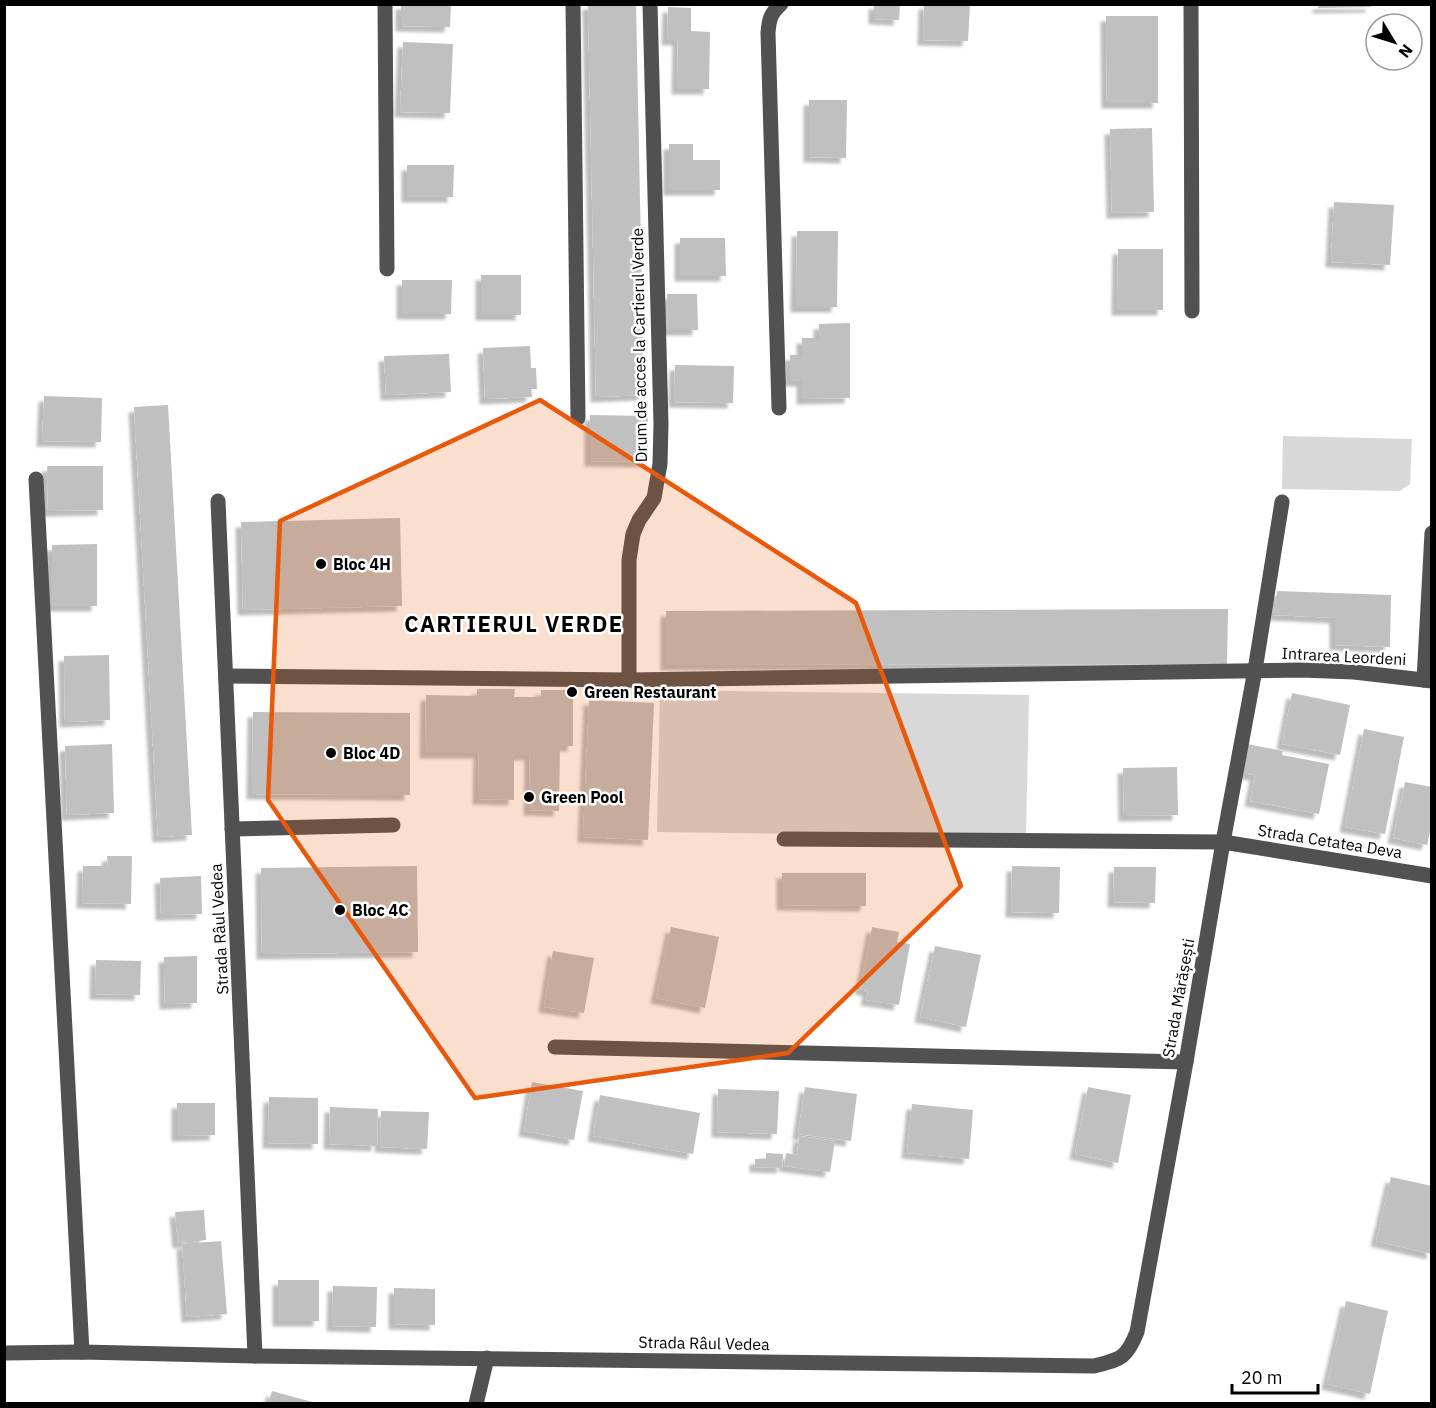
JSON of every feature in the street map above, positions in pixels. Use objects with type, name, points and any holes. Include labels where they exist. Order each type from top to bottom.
[{"type":"street","points":[[385,4],[387,269]]},
{"type":"street","points":[[573,4],[578,418]]},
{"type":"street","name":"Drum de acces la Cartierul Verde","points":[[628,680],[629,560],[633,534],[639,520],[654,498],[658,478],[661,424],[650,4]]},
{"type":"street","points":[[779,408],[768,33],[770,19],[781,4]]},
{"type":"street","points":[[1191,4],[1192,311]]},
{"type":"street","points":[[36,479],[82,1352]]},
{"type":"street","name":"Strada Râul Vedea","points":[[218,501],[255,1356]]},
{"type":"street","name":"Strada Mărășești","points":[[1137,1332],[1255,670],[1282,502]]},
{"type":"street","points":[[1428,680],[1431,533]]},
{"type":"street","name":"Intrarea Leordeni","points":[[226,676],[628,680],[1255,670],[1354,672],[1428,680]]},
{"type":"street","points":[[232,829],[393,825]]},
{"type":"street","name":"Strada Cetatea Deva","points":[[784,839],[1223,842],[1431,876]]},
{"type":"street","points":[[555,1047],[1186,1062]]},
{"type":"street","name":"Strada Râul Vedea","points":[[4,1353],[82,1352],[1094,1366],[1116,1360],[1130,1349],[1137,1332]]},
{"type":"street","points":[[477,1404],[487,1358]]},
{"type":"highlighted area","points":[[540,400],[856,603],[961,886],[788,1053],[475,1098],[268,800],[280,521]]},
{"type":"shaded area","points":[[1283,436],[1412,439],[1410,484],[1400,491],[1282,489]]},
{"type":"shaded area","points":[[660,690],[1029,695],[1026,837],[657,832]]},
{"type":"building","points":[[401,4],[451,4],[450,27],[401,26]]},
{"type":"building","points":[[588,4],[636,4],[644,395],[596,397]]},
{"type":"building","points":[[874,4],[900,4],[899,20],[874,19]]},
{"type":"building","points":[[924,4],[970,4],[968,41],[923,40]]},
{"type":"building","points":[[1318,4],[1371,4],[1371,7],[1318,8]]},
{"type":"building","points":[[668,7],[691,8],[691,31],[710,32],[709,89],[677,89],[678,40],[667,40]]},
{"type":"building","points":[[1106,16],[1158,16],[1158,103],[1107,103]]},
{"type":"building","points":[[403,42],[453,44],[450,113],[400,112]]},
{"type":"building","points":[[809,100],[847,100],[846,158],[809,157]]},
{"type":"building","points":[[1152,128],[1154,212],[1112,213],[1110,129]]},
{"type":"building","points":[[669,144],[693,144],[693,160],[720,160],[720,190],[669,190]]},
{"type":"building","points":[[407,165],[454,165],[453,197],[407,197]]},
{"type":"building","points":[[1334,202],[1394,205],[1390,265],[1331,262]]},
{"type":"building","points":[[797,231],[838,231],[837,307],[796,307]]},
{"type":"building","points":[[680,238],[725,238],[726,276],[680,276]]},
{"type":"building","points":[[1118,249],[1163,249],[1163,310],[1117,310]]},
{"type":"building","points":[[481,275],[521,275],[521,315],[481,315]]},
{"type":"building","points":[[402,280],[452,280],[451,314],[402,314]]},
{"type":"building","points":[[667,294],[697,294],[698,330],[668,330]]},
{"type":"building","points":[[850,323],[850,398],[802,399],[802,381],[790,381],[790,355],[802,355],[802,338],[819,338],[819,324]]},
{"type":"building","points":[[530,346],[531,368],[536,368],[537,389],[531,389],[532,397],[485,399],[483,348]]},
{"type":"building","points":[[449,354],[451,392],[386,395],[384,356]]},
{"type":"building","points":[[675,365],[734,366],[733,403],[674,402]]},
{"type":"building","points":[[44,396],[102,398],[101,442],[42,441]]},
{"type":"building","points":[[168,405],[192,835],[158,837],[134,407]]},
{"type":"building","points":[[590,415],[648,416],[648,462],[590,461]]},
{"type":"building","points":[[47,466],[103,466],[103,510],[48,511]]},
{"type":"building","name":"Bloc 4H","points":[[400,518],[402,606],[243,610],[241,522]]},
{"type":"building","points":[[97,544],[97,606],[52,606],[52,545]]},
{"type":"building","points":[[1277,591],[1391,595],[1390,647],[1335,645],[1335,618],[1274,615]]},
{"type":"building","points":[[1228,609],[1227,664],[666,665],[666,611]]},
{"type":"building","points":[[109,655],[110,720],[65,722],[64,656]]},
{"type":"building","points":[[477,689],[515,689],[514,697],[541,697],[541,690],[573,690],[573,746],[560,746],[559,811],[529,810],[530,755],[514,755],[514,800],[478,799],[479,753],[425,753],[426,695],[477,696]]},
{"type":"building","points":[[1292,693],[1350,705],[1340,755],[1282,744]]},
{"type":"building","points":[[589,700],[654,703],[648,840],[583,837]]},
{"type":"building","name":"Bloc 4D","points":[[253,712],[410,713],[410,795],[252,794]]},
{"type":"building","points":[[1364,729],[1404,737],[1385,834],[1345,827]]},
{"type":"building","points":[[112,744],[114,813],[67,815],[65,746]]},
{"type":"building","points":[[1247,744],[1283,751],[1282,755],[1329,764],[1319,814],[1250,801],[1255,775],[1241,773]]},
{"type":"building","points":[[1177,767],[1178,815],[1124,816],[1123,768]]},
{"type":"building","points":[[1405,782],[1432,787],[1432,823],[1427,845],[1393,838]]},
{"type":"building","points":[[107,856],[132,856],[131,904],[82,903],[83,866],[108,866]]},
{"type":"building","name":"Bloc 4C","points":[[417,866],[418,952],[262,954],[261,868]]},
{"type":"building","points":[[1012,866],[1060,867],[1059,913],[1011,912]]},
{"type":"building","points":[[1114,867],[1156,867],[1155,903],[1113,902]]},
{"type":"building","points":[[782,873],[866,873],[866,906],[782,905]]},
{"type":"building","points":[[201,876],[202,914],[161,915],[160,878]]},
{"type":"building","points":[[671,927],[719,937],[705,1008],[656,998]]},
{"type":"building","points":[[872,927],[899,932],[897,942],[910,944],[899,1005],[866,1000],[868,991],[860,989]]},
{"type":"building","points":[[935,946],[981,955],[966,1027],[920,1017]]},
{"type":"building","points":[[553,951],[594,958],[584,1013],[544,1007]]},
{"type":"building","points":[[197,956],[197,1003],[165,1004],[164,957]]},
{"type":"building","points":[[96,960],[141,961],[140,995],[95,994]]},
{"type":"building","points":[[532,1082],[583,1091],[574,1140],[524,1131]]},
{"type":"building","points":[[805,1087],[857,1094],[851,1141],[798,1134]]},
{"type":"building","points":[[1088,1087],[1131,1095],[1118,1163],[1075,1154]]},
{"type":"building","points":[[718,1089],[779,1091],[777,1134],[717,1132]]},
{"type":"building","points":[[600,1095],[700,1113],[693,1154],[593,1136]]},
{"type":"building","points":[[269,1097],[318,1098],[318,1144],[268,1143]]},
{"type":"building","points":[[177,1103],[215,1103],[215,1135],[177,1136]]},
{"type":"building","points":[[912,1104],[973,1110],[969,1159],[907,1153]]},
{"type":"building","points":[[330,1107],[378,1109],[377,1146],[329,1144]]},
{"type":"building","points":[[381,1111],[429,1112],[427,1149],[380,1147]]},
{"type":"building","points":[[799,1136],[835,1141],[830,1172],[784,1166],[786,1153],[797,1155]]},
{"type":"building","points":[[766,1153],[783,1154],[782,1168],[755,1167],[755,1159],[766,1159]]},
{"type":"building","points":[[1391,1177],[1432,1186],[1432,1254],[1376,1241]]},
{"type":"building","points":[[204,1210],[206,1240],[178,1243],[175,1212]]},
{"type":"building","points":[[221,1241],[227,1314],[187,1317],[182,1244]]},
{"type":"building","points":[[278,1280],[319,1280],[319,1321],[278,1321]]},
{"type":"building","points":[[333,1286],[377,1287],[376,1327],[332,1326]]},
{"type":"building","points":[[394,1288],[435,1289],[435,1325],[394,1324]]},
{"type":"building","points":[[1346,1301],[1388,1311],[1370,1394],[1327,1384]]},
{"type":"building","points":[[272,1391],[316,1403],[316,1404],[268,1404]]},
{"type":"place","name":"Bloc 4H","points":[[321,564]]},
{"type":"place","name":"Green Restaurant","points":[[572,692]]},
{"type":"place","name":"Bloc 4D","points":[[331,753]]},
{"type":"place","name":"Green Pool","points":[[529,797]]},
{"type":"place","name":"Bloc 4C","points":[[340,910]]},
{"type":"district","name":"CARTIERUL VERDE","points":[[514,624]]}]
